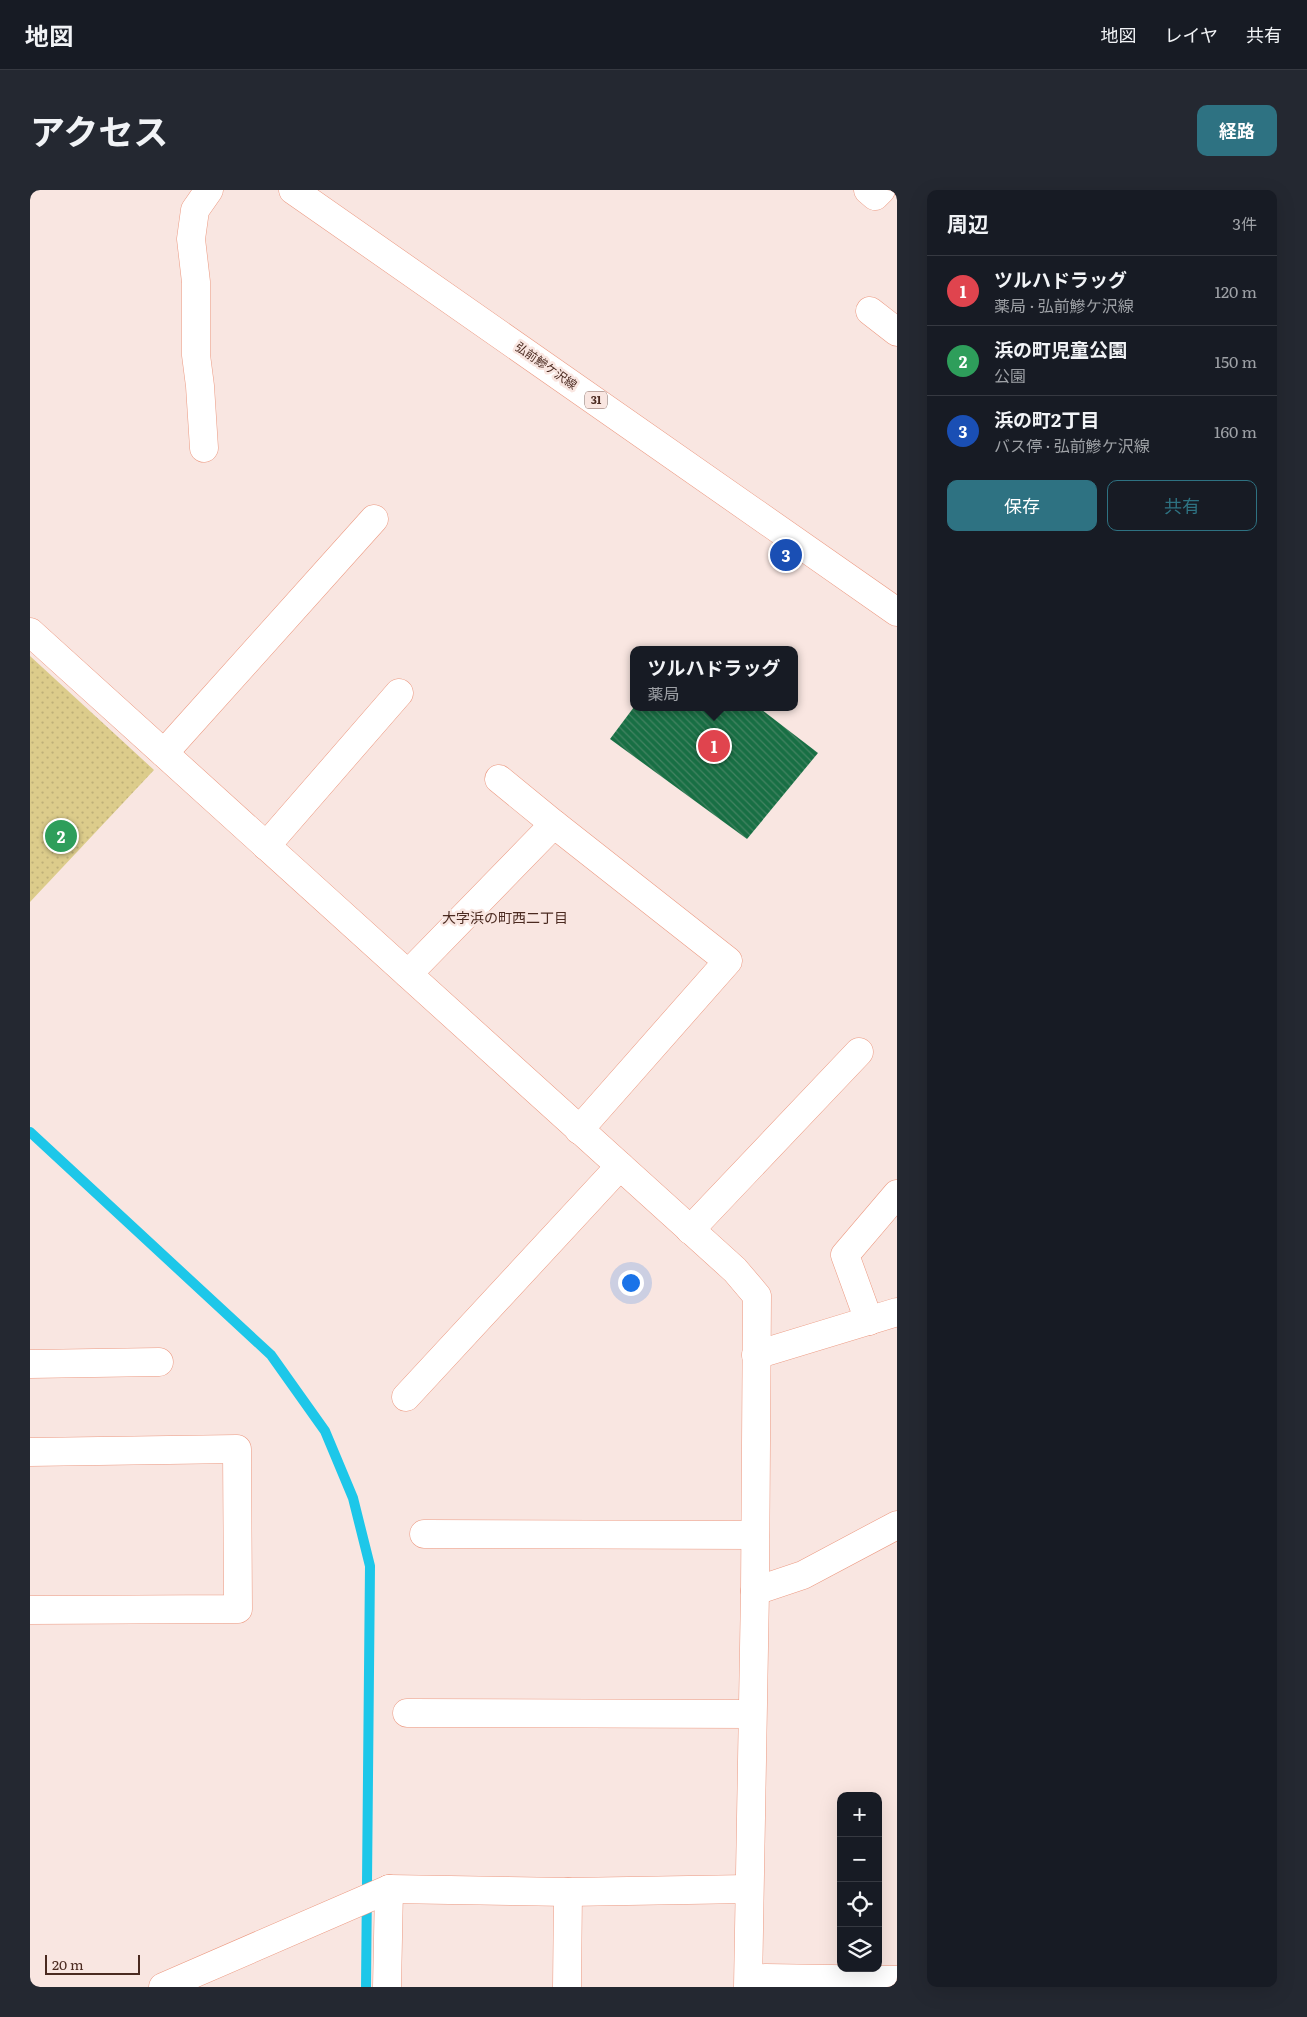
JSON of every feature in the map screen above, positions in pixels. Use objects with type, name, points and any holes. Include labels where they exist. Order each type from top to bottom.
[{"type":"street","points":[[204,448],[196,355],[196,282],[191,239],[195,210],[210,190]]},
{"type":"street","name":"弘前鰺ケ沢線","points":[[293,190],[897,612]]},
{"type":"street","points":[[868,190],[875,196],[880,190]]},
{"type":"street","points":[[870,312],[897,332]]},
{"type":"street","points":[[164,753],[374,519]]},
{"type":"street","points":[[30,632],[736,1270],[757,1296],[755,1591],[748,1889],[756,1983],[897,1980]]},
{"type":"street","points":[[266,846],[400,693]]},
{"type":"street","points":[[499,779],[728,961],[579,1130]]},
{"type":"street","points":[[408,974],[554,824]]},
{"type":"street","points":[[690,1230],[859,1052]]},
{"type":"street","points":[[406,1397],[620,1166]]},
{"type":"street","points":[[869,1321],[845,1255],[897,1194]]},
{"type":"street","points":[[756,1355],[897,1312]]},
{"type":"street","points":[[30,1364],[158,1362]]},
{"type":"street","points":[[30,1452],[237,1449],[238,1599],[238,1609],[30,1610]]},
{"type":"street","points":[[755,1591],[803,1574],[897,1525]]},
{"type":"street","points":[[424,1534],[755,1535]]},
{"type":"street","points":[[407,1713],[752,1714]]},
{"type":"street","points":[[164,1987],[212,1976],[372,1896],[748,1889]]},
{"type":"street","points":[[568,1892],[568,1987]]},
{"type":"street","points":[[372,1896],[387,1987]]},
{"type":"shaded area","points":[[30,656],[154,770],[30,902]]},
{"type":"building","points":[[631,711],[763,711],[818,753],[747,839],[610,739]]},
{"type":"waterway","points":[[30,1132],[271,1355],[325,1431],[353,1498],[370,1566],[366,1987]]},
{"type":"place","name":"浜の町2丁目","points":[[786,555]]},
{"type":"place","name":"ツルハドラッグ","points":[[714,746]]},
{"type":"place","name":"浜の町児童公園","points":[[61,836]]},
{"type":"district","name":"大字浜の町西二丁目","points":[[505,918]]}]
